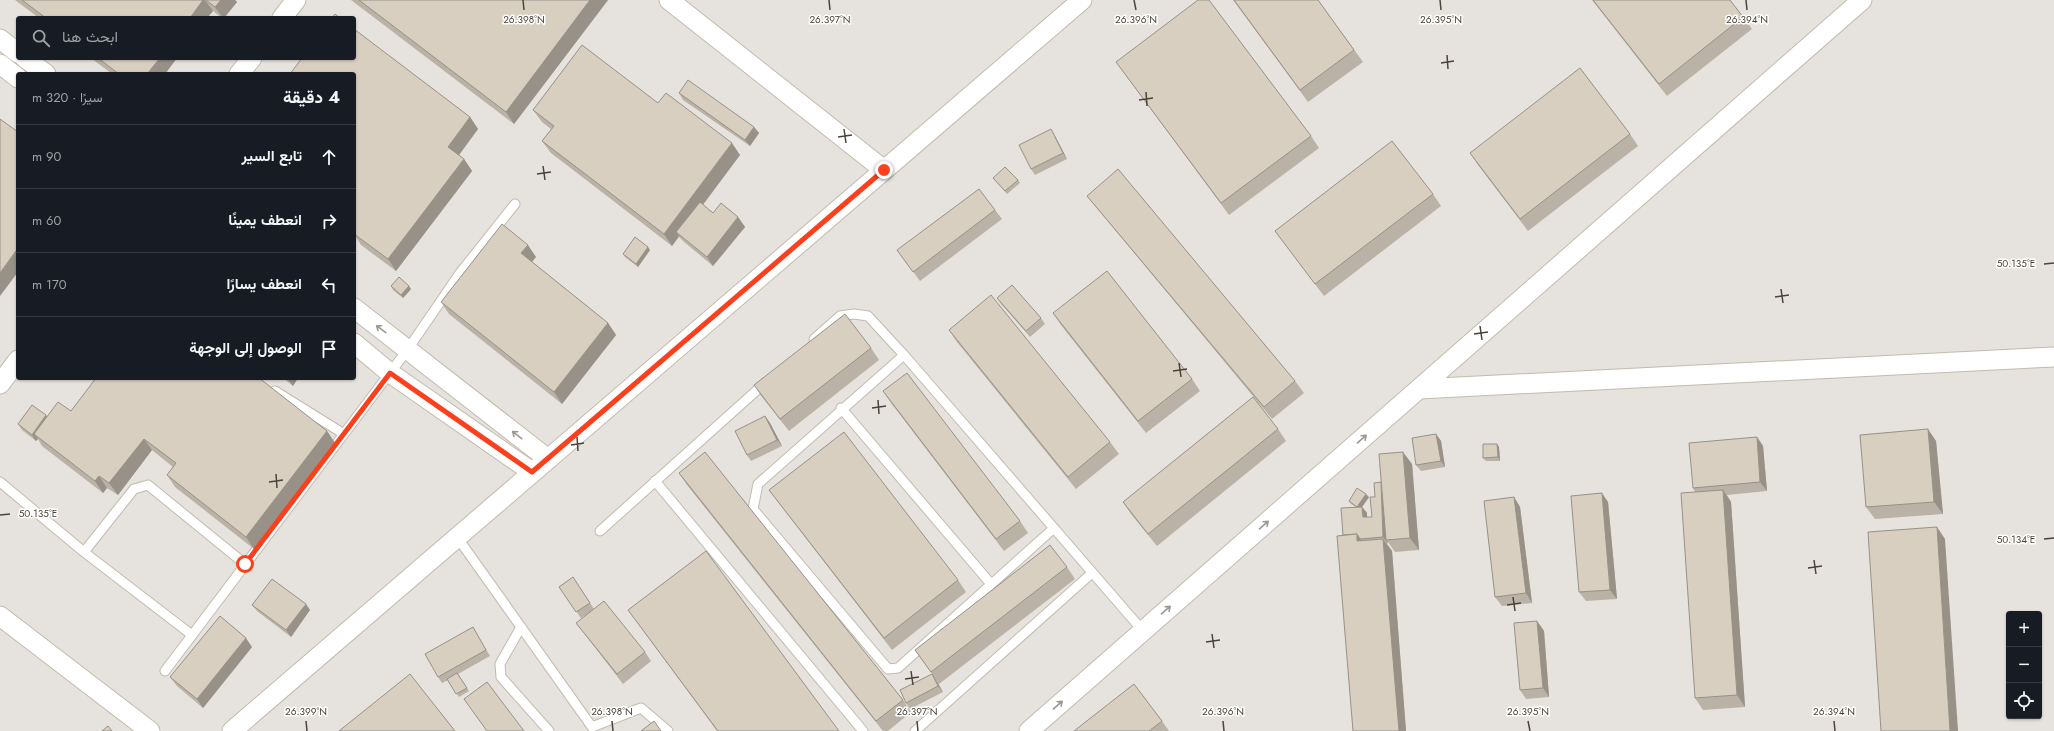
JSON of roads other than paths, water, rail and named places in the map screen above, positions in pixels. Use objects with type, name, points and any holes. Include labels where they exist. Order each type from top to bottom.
[{"type":"street","points":[[284,16],[296,0]]},
{"type":"street","points":[[668,0],[884,170]]},
{"type":"street","points":[[232,731],[1082,0]]},
{"type":"street","points":[[1029,731],[1862,0]]},
{"type":"street","points":[[0,39],[16,51]]},
{"type":"street","points":[[28,60],[43,72]]},
{"type":"street","points":[[242,72],[250,60]]},
{"type":"street","points":[[0,64],[16,76]]},
{"type":"street","points":[[356,310],[548,459]]},
{"type":"street","points":[[356,345],[390,373],[532,472]]},
{"type":"street","points":[[1419,389],[2054,357]]},
{"type":"street","points":[[0,384],[16,363]]},
{"type":"street","points":[[0,616],[150,731]]},
{"type":"lane","points":[[165,671],[408,349],[460,273],[515,204]]},
{"type":"lane","points":[[804,348],[840,316],[854,314],[868,316],[904,355],[1143,631]]},
{"type":"lane","points":[[904,355],[842,408],[758,484],[753,508],[888,669],[898,668],[1054,528]]},
{"type":"lane","points":[[600,531],[774,375]]},
{"type":"lane","points":[[275,391],[344,434]]},
{"type":"lane","points":[[842,408],[991,584]]},
{"type":"lane","points":[[655,481],[863,731]]},
{"type":"lane","points":[[0,482],[84,552],[192,635]]},
{"type":"lane","points":[[84,552],[134,488],[148,485],[245,564]]},
{"type":"lane","points":[[457,537],[521,627],[590,729],[641,708],[668,731]]},
{"type":"lane","points":[[915,731],[1092,573]]},
{"type":"lane","points":[[521,627],[500,664],[501,677],[549,731]]}]
